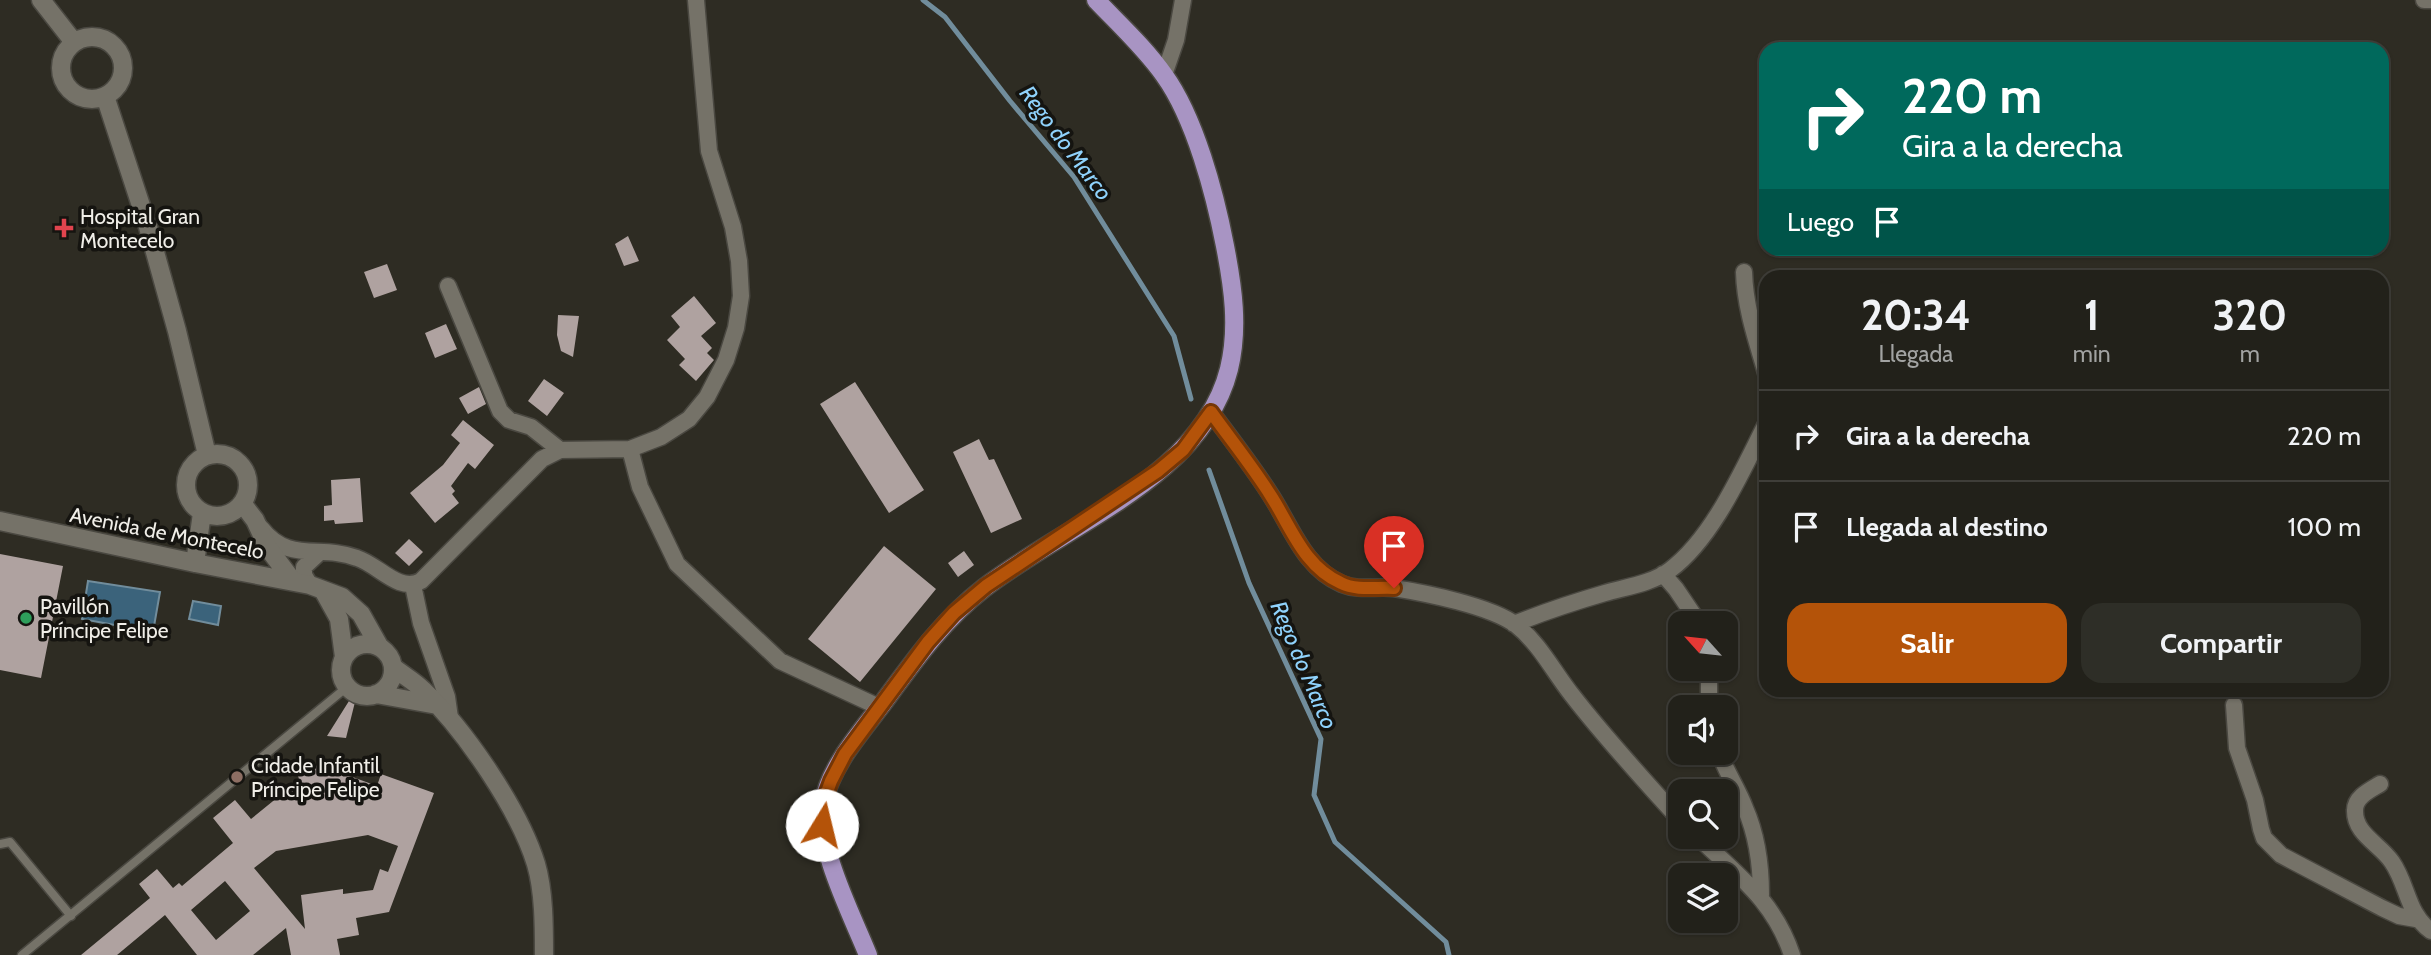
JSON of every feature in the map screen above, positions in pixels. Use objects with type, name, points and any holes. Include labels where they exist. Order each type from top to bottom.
[{"type":"main road","points":[[868,955],[834,869],[822,825],[823,803],[845,754],[928,642],[954,613],[986,586],[1158,471],[1183,450],[1211,412],[1229,369],[1233,342],[1233,288],[1213,190],[1191,130],[1164,75],[1097,0]]},
{"type":"street","points":[[41,0],[74,41]]},
{"type":"street","points":[[242,503],[271,541],[295,551],[338,551],[359,558],[403,585],[413,585],[421,581],[542,459],[560,450],[630,449],[661,437],[689,419],[707,397],[726,360],[736,328],[741,296],[733,227],[709,151],[696,0]]},
{"type":"street","points":[[1164,75],[1176,40],[1182,0]]},
{"type":"street","points":[[2424,0],[2430,0]]},
{"type":"street","points":[[93,36],[104,38],[119,52],[123,72],[120,82],[105,96],[85,99],[67,88],[60,69],[61,58],[74,41],[93,36]]},
{"type":"street","points":[[105,96],[148,227],[177,331],[206,455]]},
{"type":"street","points":[[1744,271],[1747,306],[1759,348]]},
{"type":"street","points":[[448,286],[500,411],[509,420],[531,427],[560,450]]},
{"type":"street","points":[[1211,412],[1271,495],[1305,554],[1318,569],[1330,578],[1356,588],[1394,588],[1443,598],[1486,611],[1514,624],[1539,648],[1571,694],[1668,807]]},
{"type":"street","points":[[1514,624],[1549,610],[1669,572],[1693,549],[1713,520],[1759,437]]},
{"type":"street","points":[[630,449],[640,487],[677,565],[780,661],[879,707]]},
{"type":"street","points":[[226,454],[235,459],[242,466],[249,485],[242,503],[229,514],[220,516],[202,513],[194,507],[185,488],[190,468],[206,455],[226,454]]},
{"type":"street","points":[[195,563],[202,513]]},
{"type":"street","points":[[255,520],[268,548],[292,580]]},
{"type":"street","name":"Avenida de Montecelo","points":[[0,521],[195,563],[292,580],[317,588],[342,597],[361,614],[379,646]]},
{"type":"street","points":[[320,552],[304,567],[304,575],[317,588],[339,620],[344,657],[340,670],[347,687],[360,695],[376,694],[437,705]]},
{"type":"street","points":[[1663,574],[1691,611]]},
{"type":"street","points":[[413,585],[421,623],[447,697],[450,718]]},
{"type":"street","points":[[344,657],[353,647],[362,643],[379,646],[386,651],[393,667],[423,689],[450,718],[512,807],[536,865],[544,924],[544,955]]},
{"type":"street","points":[[376,694],[389,684],[393,667]]},
{"type":"street","points":[[2234,705],[2237,748],[2255,800],[2261,829],[2272,847],[2281,855],[2390,912],[2416,919]]},
{"type":"street","points":[[1724,765],[1745,807],[1753,831],[1761,872],[1760,895]]},
{"type":"street","points":[[2380,784],[2361,796],[2355,804],[2357,825],[2390,859],[2399,873],[2416,919],[2431,931]]},
{"type":"street","points":[[1711,849],[1760,895],[1792,955]]},
{"type":"lane","points":[[22,955],[347,687]]},
{"type":"lane","points":[[0,844],[10,842],[71,916]]},
{"type":"water","points":[[88,581],[160,592],[153,632],[82,619]]},
{"type":"water","points":[[193,601],[221,606],[218,625],[189,619]]},
{"type":"building","points":[[628,236],[639,261],[624,266],[615,244]]},
{"type":"building","points":[[387,264],[397,290],[374,298],[364,272]]},
{"type":"building","points":[[694,296],[716,323],[701,336],[712,348],[707,353],[714,360],[696,381],[679,365],[685,359],[667,340],[680,327],[671,316]]},
{"type":"building","points":[[558,315],[579,316],[573,357],[561,351],[557,335]]},
{"type":"building","points":[[446,324],[457,349],[435,358],[425,333]]},
{"type":"building","points":[[544,379],[564,393],[547,416],[528,401]]},
{"type":"building","points":[[855,382],[924,490],[889,513],[820,404]]},
{"type":"building","points":[[479,387],[486,404],[468,414],[459,398]]},
{"type":"building","points":[[463,420],[494,445],[475,469],[468,463],[451,486],[455,491],[452,494],[459,503],[435,523],[410,493],[443,465],[460,443],[451,435]]},
{"type":"building","points":[[979,439],[989,460],[994,459],[1022,519],[991,533],[953,452]]},
{"type":"building","points":[[360,478],[363,522],[335,524],[334,520],[324,521],[324,506],[332,505],[331,480]]},
{"type":"building","points":[[409,539],[423,552],[409,566],[395,553]]},
{"type":"building","points":[[884,546],[936,589],[860,682],[808,639]]},
{"type":"building","points":[[964,551],[974,565],[958,577],[948,563]]},
{"type":"building","name":"Pavillón Príncipe Felipe","points":[[0,554],[63,566],[41,678],[0,670]]},
{"type":"building","points":[[354,693],[357,694],[346,738],[327,736]]},
{"type":"building","points":[[320,765],[377,786],[381,774],[434,793],[389,912],[356,918],[359,935],[337,939],[340,955],[291,955],[286,928],[253,955],[197,955],[165,915],[117,955],[81,955],[150,898],[139,884],[157,869],[173,888],[179,883],[182,886],[233,843],[213,818],[235,800],[251,819],[299,780],[297,769]],"holes":[[[368,835],[398,846],[388,872],[380,869],[373,890],[343,894],[343,889],[301,895],[305,929],[254,868],[276,851]],[[225,881],[250,911],[216,940],[191,910]]]},
{"type":"waterway","name":"Rego do Marco","points":[[923,0],[945,17],[1010,101],[1074,177],[1174,336],[1191,399]]},
{"type":"waterway","name":"Rego do Marco","points":[[1209,470],[1249,583],[1321,739],[1314,795],[1335,842],[1446,942],[1449,955]]},
{"type":"place","name":"Hospital Gran Montecelo","points":[[64,228]]},
{"type":"place","name":"Pavillón Príncipe Felipe","points":[[26,618]]},
{"type":"place","name":"Cidade Infantil Príncipe Felipe","points":[[237,777]]},
{"type":"route","points":[[822,825],[823,803],[845,754],[928,642],[954,613],[986,586],[1158,471],[1183,450],[1211,412],[1271,495],[1305,554],[1318,569],[1330,578],[1356,588],[1394,588]]}]
